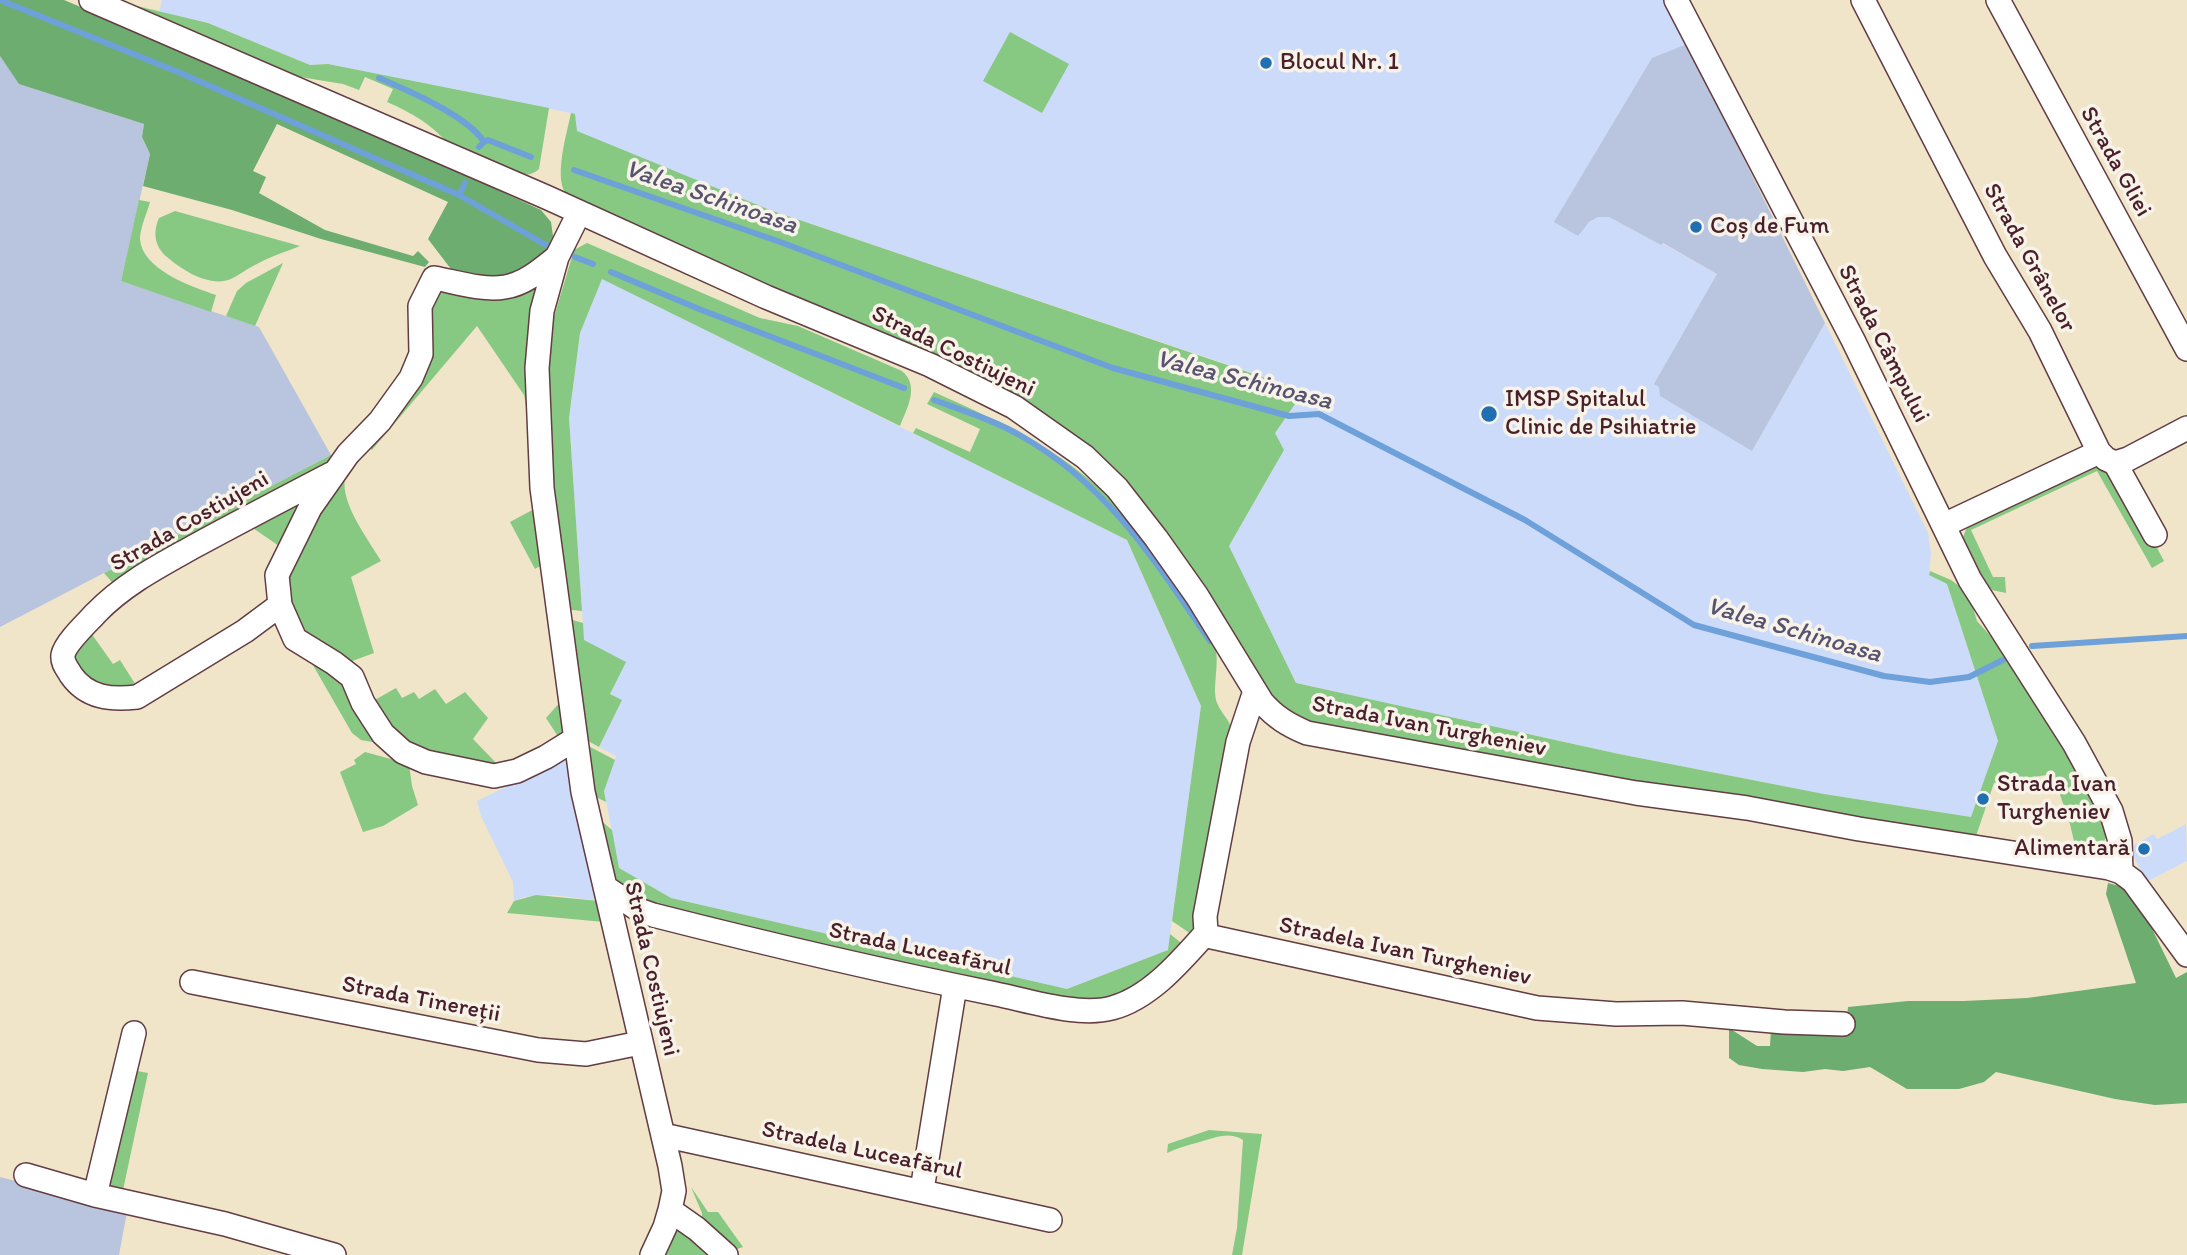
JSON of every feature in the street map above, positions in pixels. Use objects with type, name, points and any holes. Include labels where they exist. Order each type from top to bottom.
[{"type":"street","name":"Strada Costiujeni","points":[[91,0],[534,192],[766,297],[930,365],[1014,407],[1104,474],[1156,538],[1210,615],[1270,712]]},
{"type":"street","name":"Strada Câmpului","points":[[1676,0],[1853,340],[1970,580],[2074,743],[2111,811],[2120,841],[2122,873]]},
{"type":"street","name":"Strada Grânelor","points":[[1863,0],[1996,256],[2040,331],[2107,458],[2155,535]]},
{"type":"street","name":"Strada Gliei","points":[[1998,0],[2187,349]]},
{"type":"street","name":"Strada Costiujeni","points":[[579,213],[557,257],[542,311],[537,368],[538,439],[542,488],[583,792],[674,1191],[665,1227],[652,1255]]},
{"type":"street","name":"Strada Costiujeni","points":[[557,257],[534,275],[506,287],[483,287],[434,278],[420,306],[421,354],[411,378],[380,421],[348,454],[310,508],[277,575],[281,605],[295,639],[352,677],[363,703],[383,734],[403,752],[426,762],[494,776],[517,771],[575,739]]},
{"type":"street","points":[[1944,525],[2107,458],[2129,459],[2187,428]]},
{"type":"street","name":"Strada Costiujeni","points":[[281,605],[245,631],[137,697],[123,699],[89,693],[75,681],[64,664],[63,654],[68,646],[97,612],[126,586],[205,540],[337,471]]},
{"type":"street","points":[[1206,933],[1205,916],[1238,743],[1255,691]]},
{"type":"street","name":"Strada Ivan Turgheniev","points":[[1270,712],[1288,725],[1307,733],[1636,793],[1747,808],[1859,829],[2098,866],[2122,873]]},
{"type":"street","points":[[2122,873],[2133,881],[2187,955]]},
{"type":"street","name":"Strada Luceafărul","points":[[605,887],[639,910],[653,915],[955,986],[1076,1010],[1098,1011],[1114,1008],[1131,1000],[1163,979],[1206,933]]},
{"type":"street","name":"Stradela Ivan Turgheniev","points":[[1206,933],[1222,940],[1275,949],[1537,1008],[1616,1014],[1682,1013],[1784,1023],[1843,1024]]},
{"type":"street","name":"Strada Tinereții","points":[[192,982],[538,1050],[586,1054],[640,1043]]},
{"type":"street","points":[[922,1190],[955,986]]},
{"type":"street","points":[[95,1195],[134,1033]]},
{"type":"street","name":"Stradela Luceafărul","points":[[663,1135],[1050,1220]]},
{"type":"street","points":[[26,1175],[95,1195],[225,1224],[334,1255]]},
{"type":"street","points":[[670,1210],[697,1229],[726,1255]]},
{"type":"shaded area","name":"IMSP Spitalul Clinic de Psihiatrie","points":[[162,0],[1665,0],[1687,44],[1571,231],[1577,236],[1589,222],[1598,217],[1609,217],[1717,274],[1659,387],[1752,451],[1825,323],[1928,533],[1931,553],[1929,575],[1947,584],[1998,741],[1971,817],[1824,794],[1619,754],[1296,683],[1229,546],[1284,450],[1274,433],[1303,390],[770,210],[576,131],[575,114],[328,64],[310,65],[208,23],[159,12]]},
{"type":"shaded area","points":[[1687,44],[1825,323],[1752,451],[1660,396],[1659,387],[1654,384],[1717,274],[1663,243],[1661,245],[1609,217],[1598,217],[1589,222],[1578,236],[1554,222],[1652,58]]},
{"type":"shaded area","points":[[0,56],[20,84],[144,124],[142,137],[150,154],[121,281],[259,327],[331,455],[0,627]]},
{"type":"shaded area","points":[[602,278],[1127,540],[1201,706],[1168,950],[1067,989],[671,898],[619,868],[604,791],[616,756],[599,747],[622,700],[610,694],[584,640],[569,418],[580,333]]},
{"type":"shaded area","points":[[569,756],[599,901],[554,895],[524,897],[514,901],[513,882],[481,816],[477,801]]},
{"type":"shaded area","points":[[2186,824],[2187,861],[2146,882],[2132,853],[2132,846],[2154,834],[2157,839]]},
{"type":"shaded area","points":[[0,1177],[127,1212],[119,1255],[0,1255]]},
{"type":"green space","points":[[0,0],[64,0],[300,98],[541,210],[551,222],[553,236],[545,257],[506,281],[454,273],[428,239],[448,202],[277,124],[253,171],[266,177],[259,193],[325,230],[413,256],[418,251],[429,262],[425,267],[143,186],[150,154],[142,137],[144,124],[19,84],[0,56]]},
{"type":"green space","points":[[137,6],[208,23],[310,65],[328,64],[549,108],[539,169],[530,174],[519,174],[448,144],[420,119],[387,102],[393,89],[365,77],[359,90],[343,84],[300,77],[135,8]]},
{"type":"green space","points":[[1010,32],[1069,64],[1042,113],[983,81]]},
{"type":"green space","points":[[571,113],[575,114],[577,131],[770,210],[1304,391],[1275,433],[1284,450],[1229,546],[1296,683],[1619,754],[1824,794],[1971,817],[1998,741],[1947,584],[1929,575],[1930,571],[1951,580],[1963,589],[1971,601],[1977,621],[2013,661],[2104,817],[2107,833],[2105,839],[2098,846],[2076,850],[2053,774],[1994,783],[1975,839],[1317,728],[1276,705],[1118,479],[850,323],[568,196],[563,189],[561,169]]},
{"type":"green space","points":[[139,200],[150,202],[140,235],[143,250],[149,260],[170,276],[216,295],[211,312],[121,281]]},
{"type":"green space","points":[[175,211],[300,246],[231,279],[205,279],[173,262],[157,244],[155,234],[159,218]]},
{"type":"green space","points":[[587,243],[760,318],[798,326],[902,371],[911,390],[900,426],[602,279],[580,333],[569,418],[582,611],[564,609],[542,372],[551,327],[574,250]]},
{"type":"green space","points":[[283,263],[255,326],[226,316],[237,291],[246,283]]},
{"type":"green space","points":[[544,278],[531,432],[524,395],[477,326],[372,450],[367,445],[427,372],[430,357],[426,324],[435,296],[444,291]]},
{"type":"green space","points":[[934,392],[999,422],[1040,445],[1098,487],[1142,537],[1191,603],[1213,640],[1217,656],[1215,696],[1234,735],[1209,871],[1191,934],[1172,921],[1201,706],[1127,540],[913,433],[916,428],[970,452],[980,429],[927,404]]},
{"type":"green space","points":[[331,455],[333,460],[117,588],[104,573]]},
{"type":"green space","points":[[355,456],[359,461],[347,473],[346,494],[355,518],[381,561],[351,577],[374,653],[344,664],[302,639],[284,591],[296,549]]},
{"type":"green space","points":[[2089,466],[2100,466],[2107,470],[2140,516],[2164,561],[2152,568],[2097,471],[1971,530],[1993,577],[2005,577],[2006,593],[1992,590],[1963,537],[1969,522]]},
{"type":"green space","points":[[320,484],[282,548],[247,524]]},
{"type":"green space","points":[[536,508],[547,562],[535,569],[510,522]]},
{"type":"green space","points":[[566,618],[583,623],[584,640],[626,662],[610,694],[622,700],[599,747],[579,736]]},
{"type":"green space","points":[[91,633],[113,664],[120,660],[139,690],[93,687],[68,658]]},
{"type":"green space","points":[[306,653],[337,671],[390,745],[361,740],[352,733]]},
{"type":"green space","points":[[396,688],[402,698],[414,692],[419,699],[435,689],[446,704],[465,692],[488,718],[473,739],[501,768],[559,738],[546,718],[562,700],[569,737],[531,760],[507,770],[470,767],[437,759],[402,745],[371,708],[373,701]]},
{"type":"green space","points":[[579,741],[615,760],[604,791],[606,802],[596,797]]},
{"type":"green space","points":[[365,752],[409,764],[418,805],[383,826],[363,832],[340,772],[356,764],[354,760]]},
{"type":"green space","points":[[593,814],[612,830],[619,868],[671,898],[1067,989],[1168,950],[1170,934],[1185,946],[1175,958],[1114,1003],[1066,1001],[985,979],[933,971],[665,914],[620,884],[611,871],[610,849],[594,821]]},
{"type":"green space","points":[[2108,883],[2127,888],[2142,908],[2176,978],[2187,972],[2187,1103],[2155,1105],[2115,1099],[1996,1072],[1984,1082],[1959,1089],[1907,1089],[1870,1067],[1803,1072],[1739,1065],[1729,1058],[1729,1028],[1757,1046],[1770,1046],[1771,1029],[1846,1029],[1848,1007],[1908,1001],[2027,998],[2136,983],[2106,894]]},
{"type":"green space","points":[[536,895],[599,901],[604,922],[507,913],[514,901]]},
{"type":"green space","points":[[132,1070],[148,1073],[123,1190],[106,1185]]},
{"type":"green space","points":[[1209,1130],[1262,1134],[1242,1255],[1232,1255],[1237,1228],[1243,1140],[1221,1136],[1167,1153],[1168,1144]]},
{"type":"green space","points":[[691,1187],[708,1212],[718,1212],[743,1247],[731,1251],[702,1223],[702,1213]]},
{"type":"green space","points":[[674,1217],[717,1255],[658,1255]]},
{"type":"waterway","name":"Valea Schinoasa","points":[[0,0],[178,72],[459,195],[465,183]]},
{"type":"waterway","points":[[379,78],[451,113],[476,132],[484,142]]},
{"type":"waterway","name":"Valea Schinoasa","points":[[479,147],[488,140],[531,157]]},
{"type":"waterway","name":"Valea Schinoasa","points":[[574,170],[783,243],[1113,368],[1289,416],[1319,414],[1525,520],[1694,625],[1884,676],[1930,682],[1969,677],[2003,660]]},
{"type":"waterway","points":[[459,195],[546,245]]},
{"type":"waterway","points":[[575,257],[593,264]]},
{"type":"waterway","points":[[611,272],[904,388]]},
{"type":"waterway","points":[[934,400],[1013,431],[1054,457],[1081,479],[1106,502],[1150,554],[1210,641]]},
{"type":"waterway","name":"Valea Schinoasa","points":[[2032,646],[2187,636]]},
{"type":"place","name":"Blocul Nr. 1","points":[[1266,63]]},
{"type":"place","name":"Coș de Fum","points":[[1696,227]]},
{"type":"place","name":"IMSP Spitalul Clinic de Psihiatrie","points":[[1489,414]]},
{"type":"place","name":"Strada Ivan Turgheniev","points":[[1983,799]]},
{"type":"place","name":"Alimentară","points":[[2144,849]]}]
